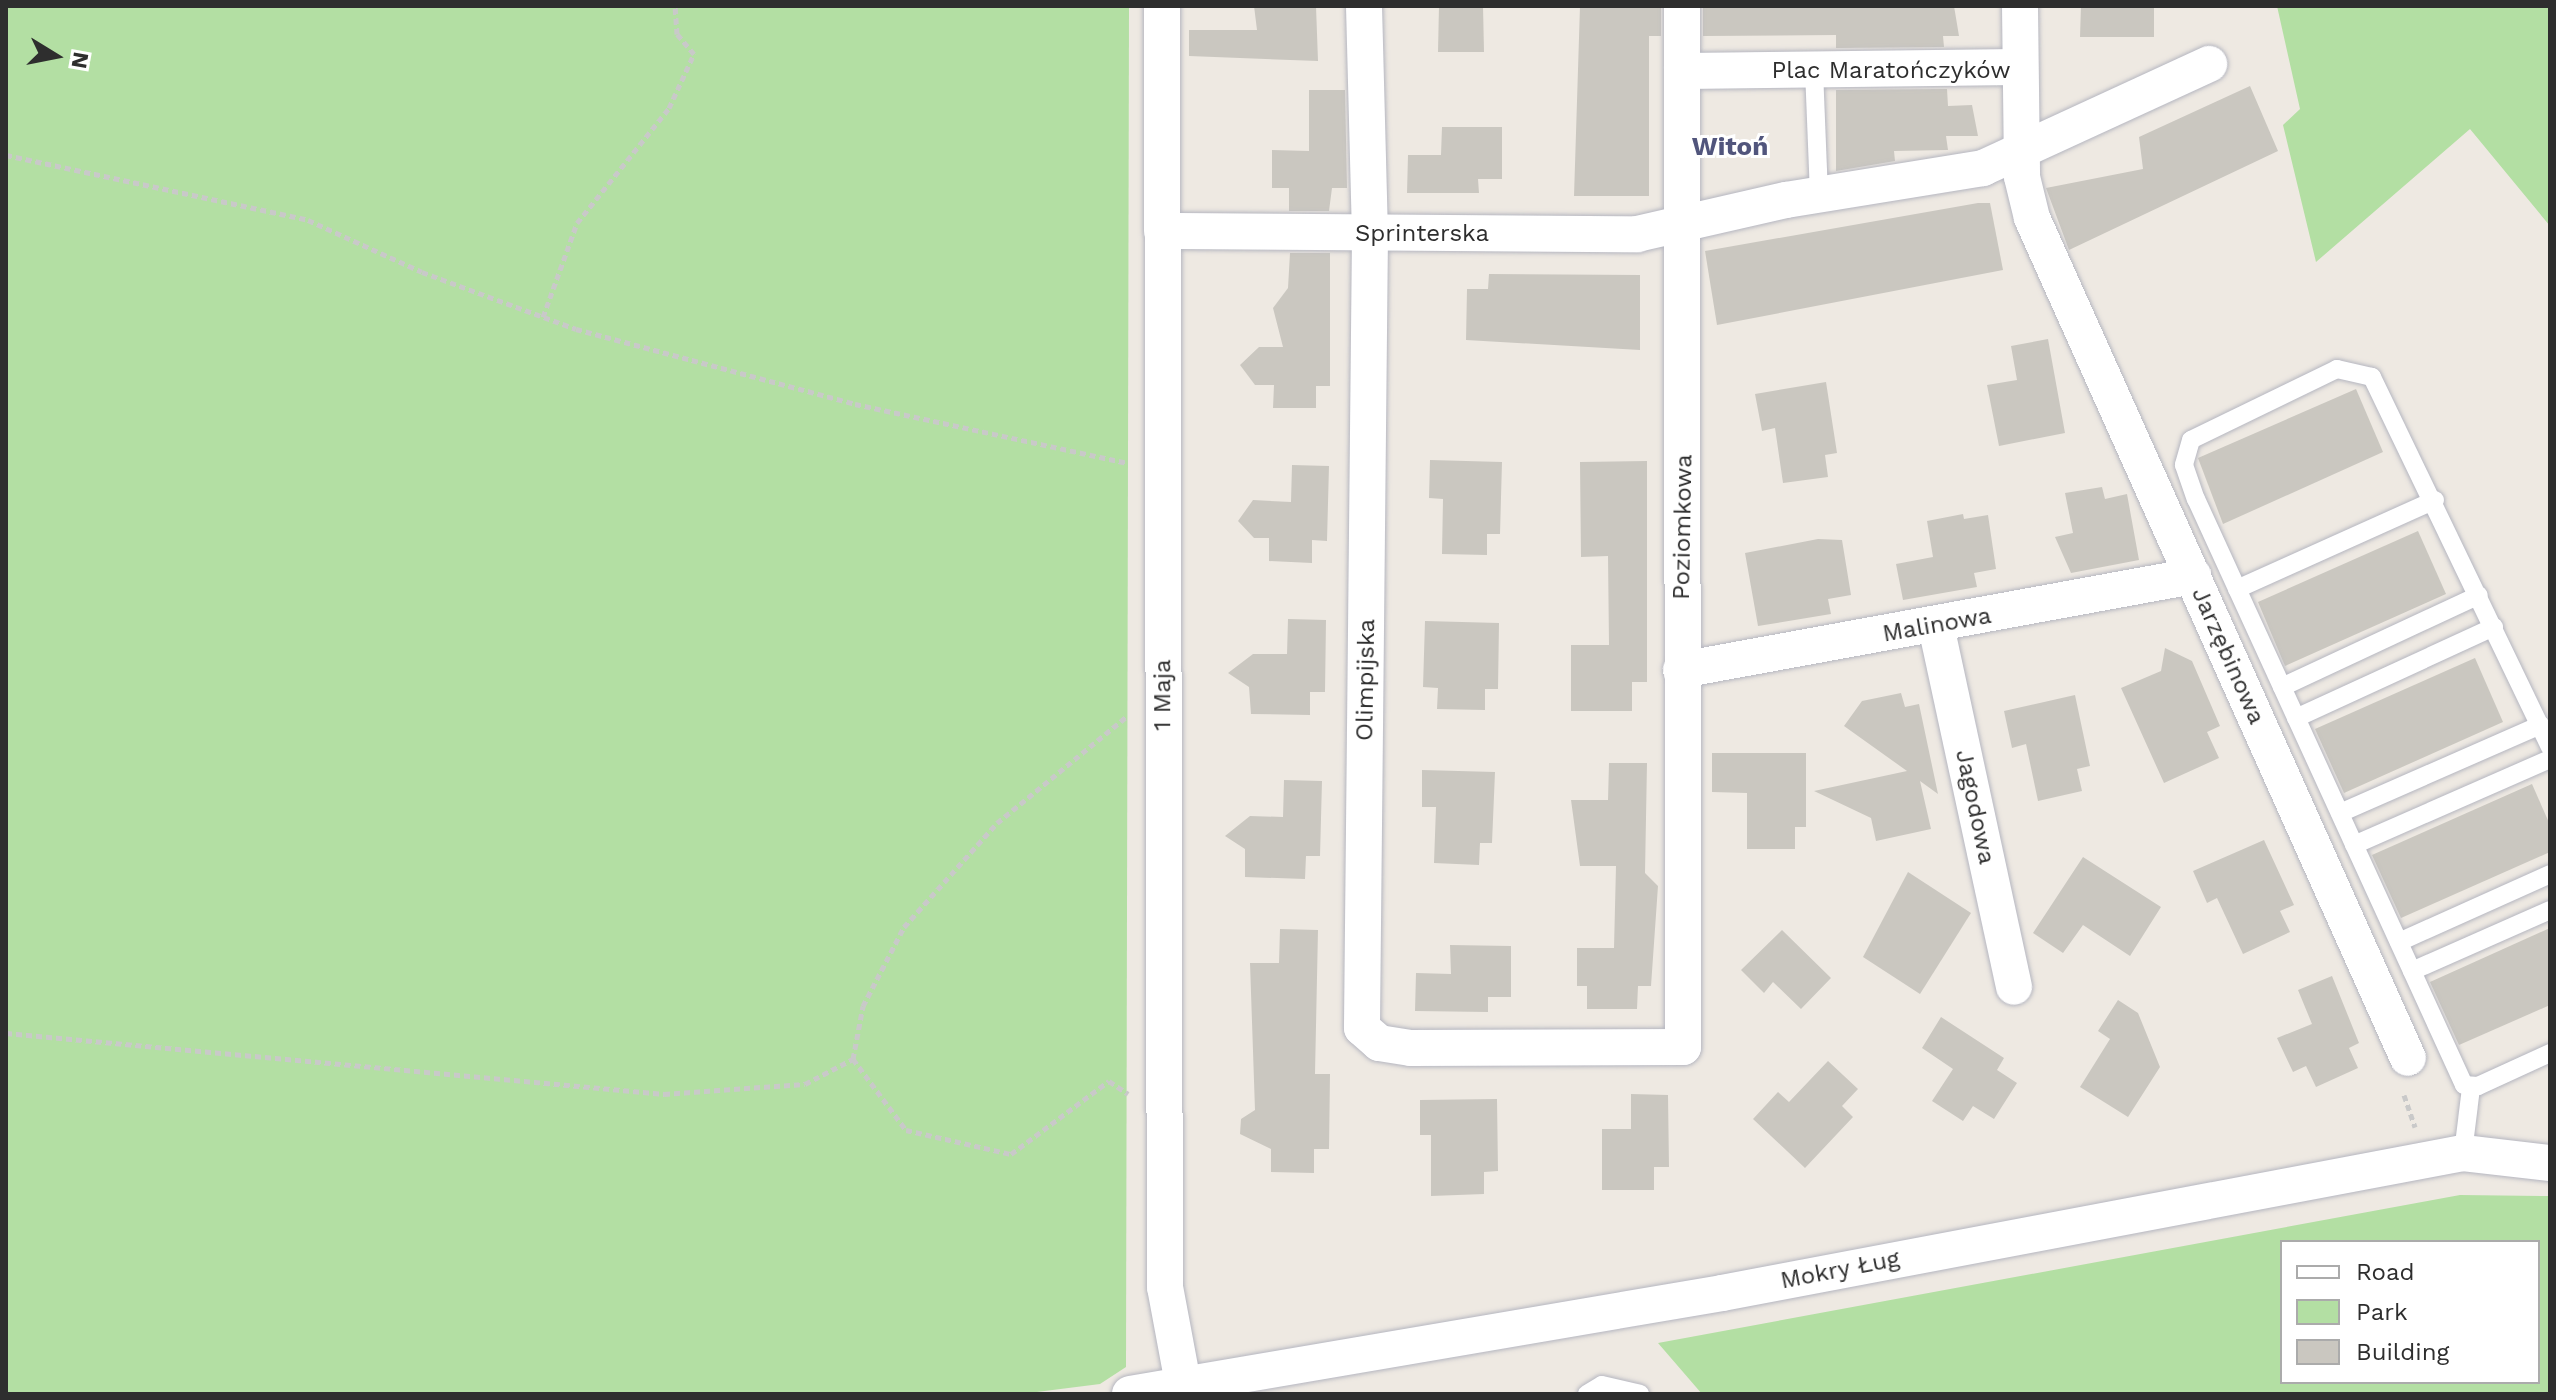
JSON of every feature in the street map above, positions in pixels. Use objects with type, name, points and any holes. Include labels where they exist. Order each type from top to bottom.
[{"type":"street","name":"1 Maja","points":[[1162,6],[1165,1287],[1184,1388]]},
{"type":"street","name":"Olimpijska","points":[[1364,6],[1370,234],[1362,1028],[1379,1043],[1411,1048],[1683,1047]]},
{"type":"street","name":"Poziomkowa","points":[[1682,6],[1683,1047]]},
{"type":"street","points":[[2020,6],[2020,67]]},
{"type":"street","points":[[1680,223],[1819,194],[1983,168],[2209,64]]},
{"type":"street","name":"Plac Maratończyków","points":[[1682,71],[2020,67],[2022,150]]},
{"type":"street","name":"Jarzębinowa","points":[[2022,150],[2032,218],[2408,1058]]},
{"type":"street","name":"Sprinterska","points":[[1162,231],[1637,234],[1680,223]]},
{"type":"street","name":"Malinowa","points":[[1681,670],[1936,626],[2193,576]]},
{"type":"street","name":"Jagodowa","points":[[1936,626],[2014,987]]},
{"type":"street","name":"Mokry Ług","points":[[1130,1394],[1184,1388],[1722,1293],[2425,1159],[2463,1153],[2550,1163]]},
{"type":"lane","points":[[1814,70],[1819,194]]},
{"type":"lane","points":[[2463,1153],[2471,1088],[2412,971],[2237,589],[2183,451],[2191,440],[2337,369],[2358,369],[2384,389],[2550,747]]},
{"type":"lane","points":[[2237,589],[2435,500]]},
{"type":"lane","points":[[2282,687],[2479,595]]},
{"type":"lane","points":[[2296,718],[2494,627]]},
{"type":"lane","points":[[2340,813],[2540,725]]},
{"type":"lane","points":[[2354,845],[2550,759]]},
{"type":"lane","points":[[2399,942],[2550,874]]},
{"type":"lane","points":[[2412,971],[2550,910]]},
{"type":"lane","points":[[2471,1088],[2550,1053]]},
{"type":"lane","points":[[1587,1394],[1602,1385],[1640,1394]]},
{"type":"path","points":[[543,317],[577,223],[669,108],[694,54],[677,34],[675,6]]},
{"type":"path","points":[[6,155],[308,220],[543,317],[855,404],[1135,464]]},
{"type":"path","points":[[1130,713],[997,823],[904,927],[863,1006],[853,1059],[906,1130],[1011,1154],[1109,1081],[1165,1120]]},
{"type":"path","points":[[6,1033],[664,1094],[805,1084],[853,1059]]},
{"type":"path","points":[[2408,1058],[2397,1074],[2425,1159]]},
{"type":"green space","points":[[6,6],[1129,6],[1126,1367],[1100,1384],[1021,1394],[6,1394]]},
{"type":"green space","points":[[2277,6],[2550,6],[2550,226],[2470,129],[2316,262],[2283,125],[2300,109]]},
{"type":"green space","points":[[2460,1195],[2550,1196],[2550,1394],[1702,1394],[1658,1343]]},
{"type":"building","points":[[1254,6],[1316,6],[1318,61],[1189,56],[1189,30],[1257,30]]},
{"type":"building","points":[[1439,6],[1483,6],[1484,52],[1438,52]]},
{"type":"building","points":[[1580,6],[1661,6],[1661,36],[1649,36],[1649,196],[1574,196]]},
{"type":"building","points":[[1703,6],[1954,6],[1959,36],[1943,36],[1944,47],[1836,48],[1836,35],[1703,36]]},
{"type":"building","points":[[2081,6],[2154,6],[2154,37],[2080,37]]},
{"type":"building","points":[[2250,86],[2278,151],[2069,250],[2046,188],[2143,169],[2139,137]]},
{"type":"building","points":[[1947,89],[1948,106],[1972,105],[1978,136],[1946,136],[1948,150],[1894,151],[1895,161],[1836,171],[1836,90]]},
{"type":"building","points":[[1309,90],[1345,90],[1347,188],[1332,188],[1329,211],[1289,211],[1289,188],[1272,188],[1272,150],[1309,151]]},
{"type":"building","points":[[1442,127],[1502,127],[1502,179],[1478,179],[1479,193],[1407,193],[1408,155],[1441,155]]},
{"type":"building","points":[[1990,203],[2003,270],[1717,325],[1705,251]]},
{"type":"building","points":[[1290,253],[1330,253],[1330,386],[1316,386],[1316,408],[1273,408],[1274,385],[1255,385],[1240,365],[1259,347],[1283,347],[1273,308],[1288,288]]},
{"type":"building","points":[[1489,274],[1640,275],[1640,350],[1466,340],[1467,289],[1488,289]]},
{"type":"building","points":[[2048,339],[2065,433],[1999,446],[1987,385],[2017,380],[2011,346]]},
{"type":"building","points":[[1826,382],[1837,453],[1825,455],[1828,477],[1783,483],[1775,428],[1762,431],[1755,394]]},
{"type":"building","points":[[2356,389],[2383,452],[2223,524],[2198,458]]},
{"type":"building","points":[[1430,460],[1502,462],[1500,534],[1487,534],[1487,555],[1442,554],[1443,499],[1429,498]]},
{"type":"building","points":[[1647,461],[1647,682],[1632,682],[1632,711],[1571,711],[1571,645],[1609,645],[1608,556],[1581,557],[1580,462]]},
{"type":"building","points":[[1292,465],[1329,466],[1327,541],[1312,540],[1312,563],[1269,561],[1269,538],[1254,538],[1238,521],[1253,500],[1291,502]]},
{"type":"building","points":[[2102,487],[2105,499],[2127,494],[2139,560],[2071,573],[2055,537],[2073,533],[2065,493]]},
{"type":"building","points":[[1963,514],[1964,519],[1988,515],[1996,569],[1974,573],[1977,587],[1903,600],[1896,564],[1933,557],[1927,521]]},
{"type":"building","points":[[2418,531],[2446,594],[2285,666],[2258,602]]},
{"type":"building","points":[[1818,539],[1842,540],[1851,595],[1828,599],[1831,614],[1758,626],[1745,553]]},
{"type":"building","points":[[1288,619],[1326,620],[1325,692],[1310,692],[1310,715],[1251,714],[1249,687],[1228,673],[1253,654],[1287,654]]},
{"type":"building","points":[[1425,621],[1499,623],[1498,689],[1485,689],[1485,710],[1437,709],[1438,688],[1423,687]]},
{"type":"building","points":[[2165,648],[2192,661],[2220,726],[2207,732],[2219,758],[2164,783],[2121,688],[2161,671]]},
{"type":"building","points":[[2475,658],[2503,722],[2344,793],[2315,729]]},
{"type":"building","points":[[1901,693],[1905,707],[1919,704],[1938,794],[1920,781],[1931,829],[1876,841],[1871,818],[1814,791],[1907,771],[1844,726],[1862,701]]},
{"type":"building","points":[[2075,695],[2090,766],[2077,769],[2082,791],[2038,801],[2026,744],[2012,748],[2004,711]]},
{"type":"building","points":[[1712,753],[1806,753],[1806,827],[1795,827],[1795,849],[1747,849],[1747,793],[1712,792]]},
{"type":"building","points":[[1609,763],[1647,763],[1645,873],[1658,886],[1651,986],[1638,986],[1637,1009],[1587,1009],[1587,986],[1577,986],[1577,948],[1614,948],[1616,866],[1580,866],[1571,800],[1608,800]]},
{"type":"building","points":[[1422,770],[1495,772],[1492,843],[1480,843],[1479,865],[1434,863],[1436,807],[1422,807]]},
{"type":"building","points":[[1284,780],[1322,781],[1320,856],[1306,856],[1305,879],[1245,877],[1245,849],[1225,836],[1250,816],[1283,817]]},
{"type":"building","points":[[2532,784],[2550,825],[2550,852],[2401,918],[2372,855]]},
{"type":"building","points":[[2264,840],[2294,905],[2280,911],[2290,932],[2243,954],[2217,898],[2207,903],[2193,871]]},
{"type":"building","points":[[2083,857],[2161,907],[2130,956],[2083,925],[2063,953],[2033,933]]},
{"type":"building","points":[[1908,872],[1971,913],[1920,994],[1863,957]]},
{"type":"building","points":[[2550,928],[2550,1005],[2459,1045],[2430,982]]},
{"type":"building","points":[[1280,929],[1318,930],[1315,1074],[1330,1074],[1329,1149],[1314,1149],[1314,1173],[1271,1172],[1271,1149],[1240,1134],[1241,1119],[1255,1110],[1250,963],[1279,963]]},
{"type":"building","points":[[1782,930],[1831,978],[1801,1009],[1773,982],[1764,993],[1741,970]]},
{"type":"building","points":[[1450,945],[1511,946],[1511,997],[1488,997],[1488,1012],[1415,1011],[1416,973],[1451,974]]},
{"type":"building","points":[[2332,976],[2359,1043],[2349,1048],[2358,1068],[2316,1087],[2306,1066],[2293,1072],[2277,1038],[2312,1024],[2298,990]]},
{"type":"building","points":[[2118,1000],[2138,1013],[2160,1067],[2128,1117],[2080,1087],[2110,1039],[2098,1031]]},
{"type":"building","points":[[1941,1017],[2004,1058],[1997,1070],[2017,1083],[1994,1119],[1973,1106],[1963,1121],[1932,1101],[1953,1069],[1922,1048]]},
{"type":"building","points":[[1828,1061],[1858,1089],[1842,1106],[1853,1117],[1805,1168],[1753,1119],[1778,1092],[1789,1102]]},
{"type":"building","points":[[1631,1094],[1668,1095],[1669,1167],[1654,1167],[1654,1190],[1602,1190],[1602,1129],[1631,1129]]},
{"type":"building","points":[[1497,1099],[1498,1171],[1484,1172],[1484,1194],[1431,1196],[1431,1135],[1420,1135],[1420,1100]]},
{"type":"district","name":"Witoń","points":[[1730,147]]}]
